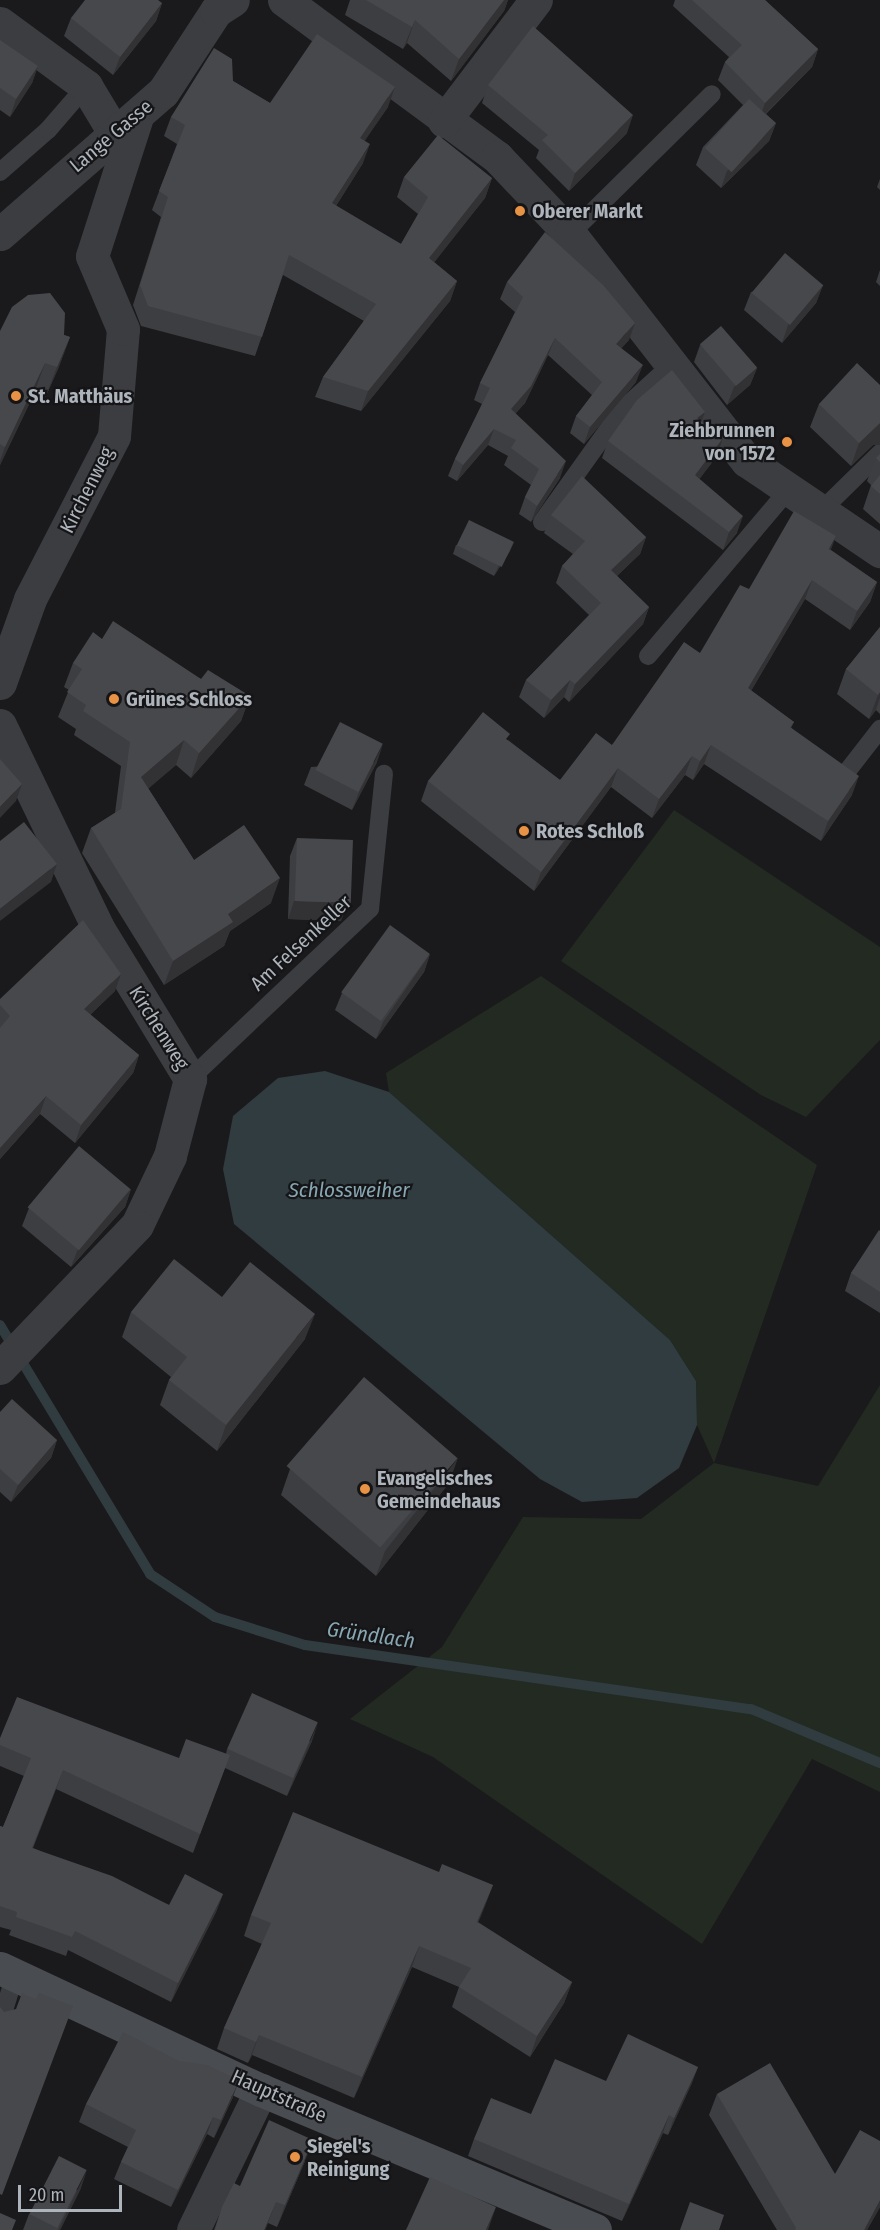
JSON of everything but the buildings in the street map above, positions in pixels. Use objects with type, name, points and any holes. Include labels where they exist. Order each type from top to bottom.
[{"type":"street","name":"Lange Gasse","points":[[0,234],[163,92],[216,11],[233,0]]},
{"type":"street","points":[[284,0],[444,121],[497,157],[570,234],[669,367],[747,462],[880,551]]},
{"type":"street","points":[[444,121],[536,0]]},
{"type":"street","points":[[0,23],[86,86],[125,124]]},
{"type":"street","name":"Kirchenweg","points":[[0,684],[30,599],[114,436],[123,329],[92,256],[125,124]]},
{"type":"street","name":"Kirchenweg","points":[[0,725],[98,928],[190,1079],[170,1156],[137,1225],[45,1324],[0,1368]]},
{"type":"street","name":"Hauptstraße","points":[[8,1972],[261,2090],[595,2230]]},
{"type":"street","points":[[193,2230],[261,2090]]},
{"type":"lane","points":[[0,172],[48,130],[86,86]]},
{"type":"lane","points":[[570,234],[712,94]]},
{"type":"lane","points":[[542,522],[622,410],[669,367]]},
{"type":"lane","points":[[820,511],[880,453]]},
{"type":"lane","points":[[648,656],[789,489]]},
{"type":"lane","points":[[849,769],[880,729]]},
{"type":"lane","name":"Am Felsenkeller","points":[[190,1079],[370,909],[384,774]]},
{"type":"lane","points":[[0,2023],[8,1972]]},
{"type":"shaded area","points":[[674,810],[880,947],[880,1040],[806,1117],[761,1095],[561,961]]},
{"type":"shaded area","points":[[541,976],[817,1165],[714,1463],[697,1425],[696,1381],[670,1340],[389,1092],[386,1073]]},
{"type":"shaded area","points":[[880,1385],[880,1792],[812,1759],[702,1944],[433,1757],[350,1719],[442,1647],[523,1517],[641,1519],[714,1463],[818,1486]]},
{"type":"water","name":"Schlossweiher","points":[[325,1071],[389,1092],[670,1340],[696,1381],[697,1425],[679,1468],[637,1498],[582,1502],[540,1479],[234,1224],[223,1169],[233,1116],[278,1078]]},
{"type":"waterway","name":"Gründlach","points":[[0,1325],[150,1574],[215,1617],[305,1645],[751,1709],[880,1763]]},
{"type":"place","name":"Oberer Markt","points":[[520,211]]},
{"type":"place","name":"St. Matthäus","points":[[16,396]]},
{"type":"place","name":"Ziehbrunnen von 1572","points":[[787,442]]},
{"type":"place","name":"Grünes Schloss","points":[[114,699]]},
{"type":"place","name":"Rotes Schloß","points":[[524,831]]},
{"type":"place","name":"Evangelisches Gemeindehaus","points":[[365,1489]]},
{"type":"place","name":"Siegel's Reinigung","points":[[295,2157]]}]
